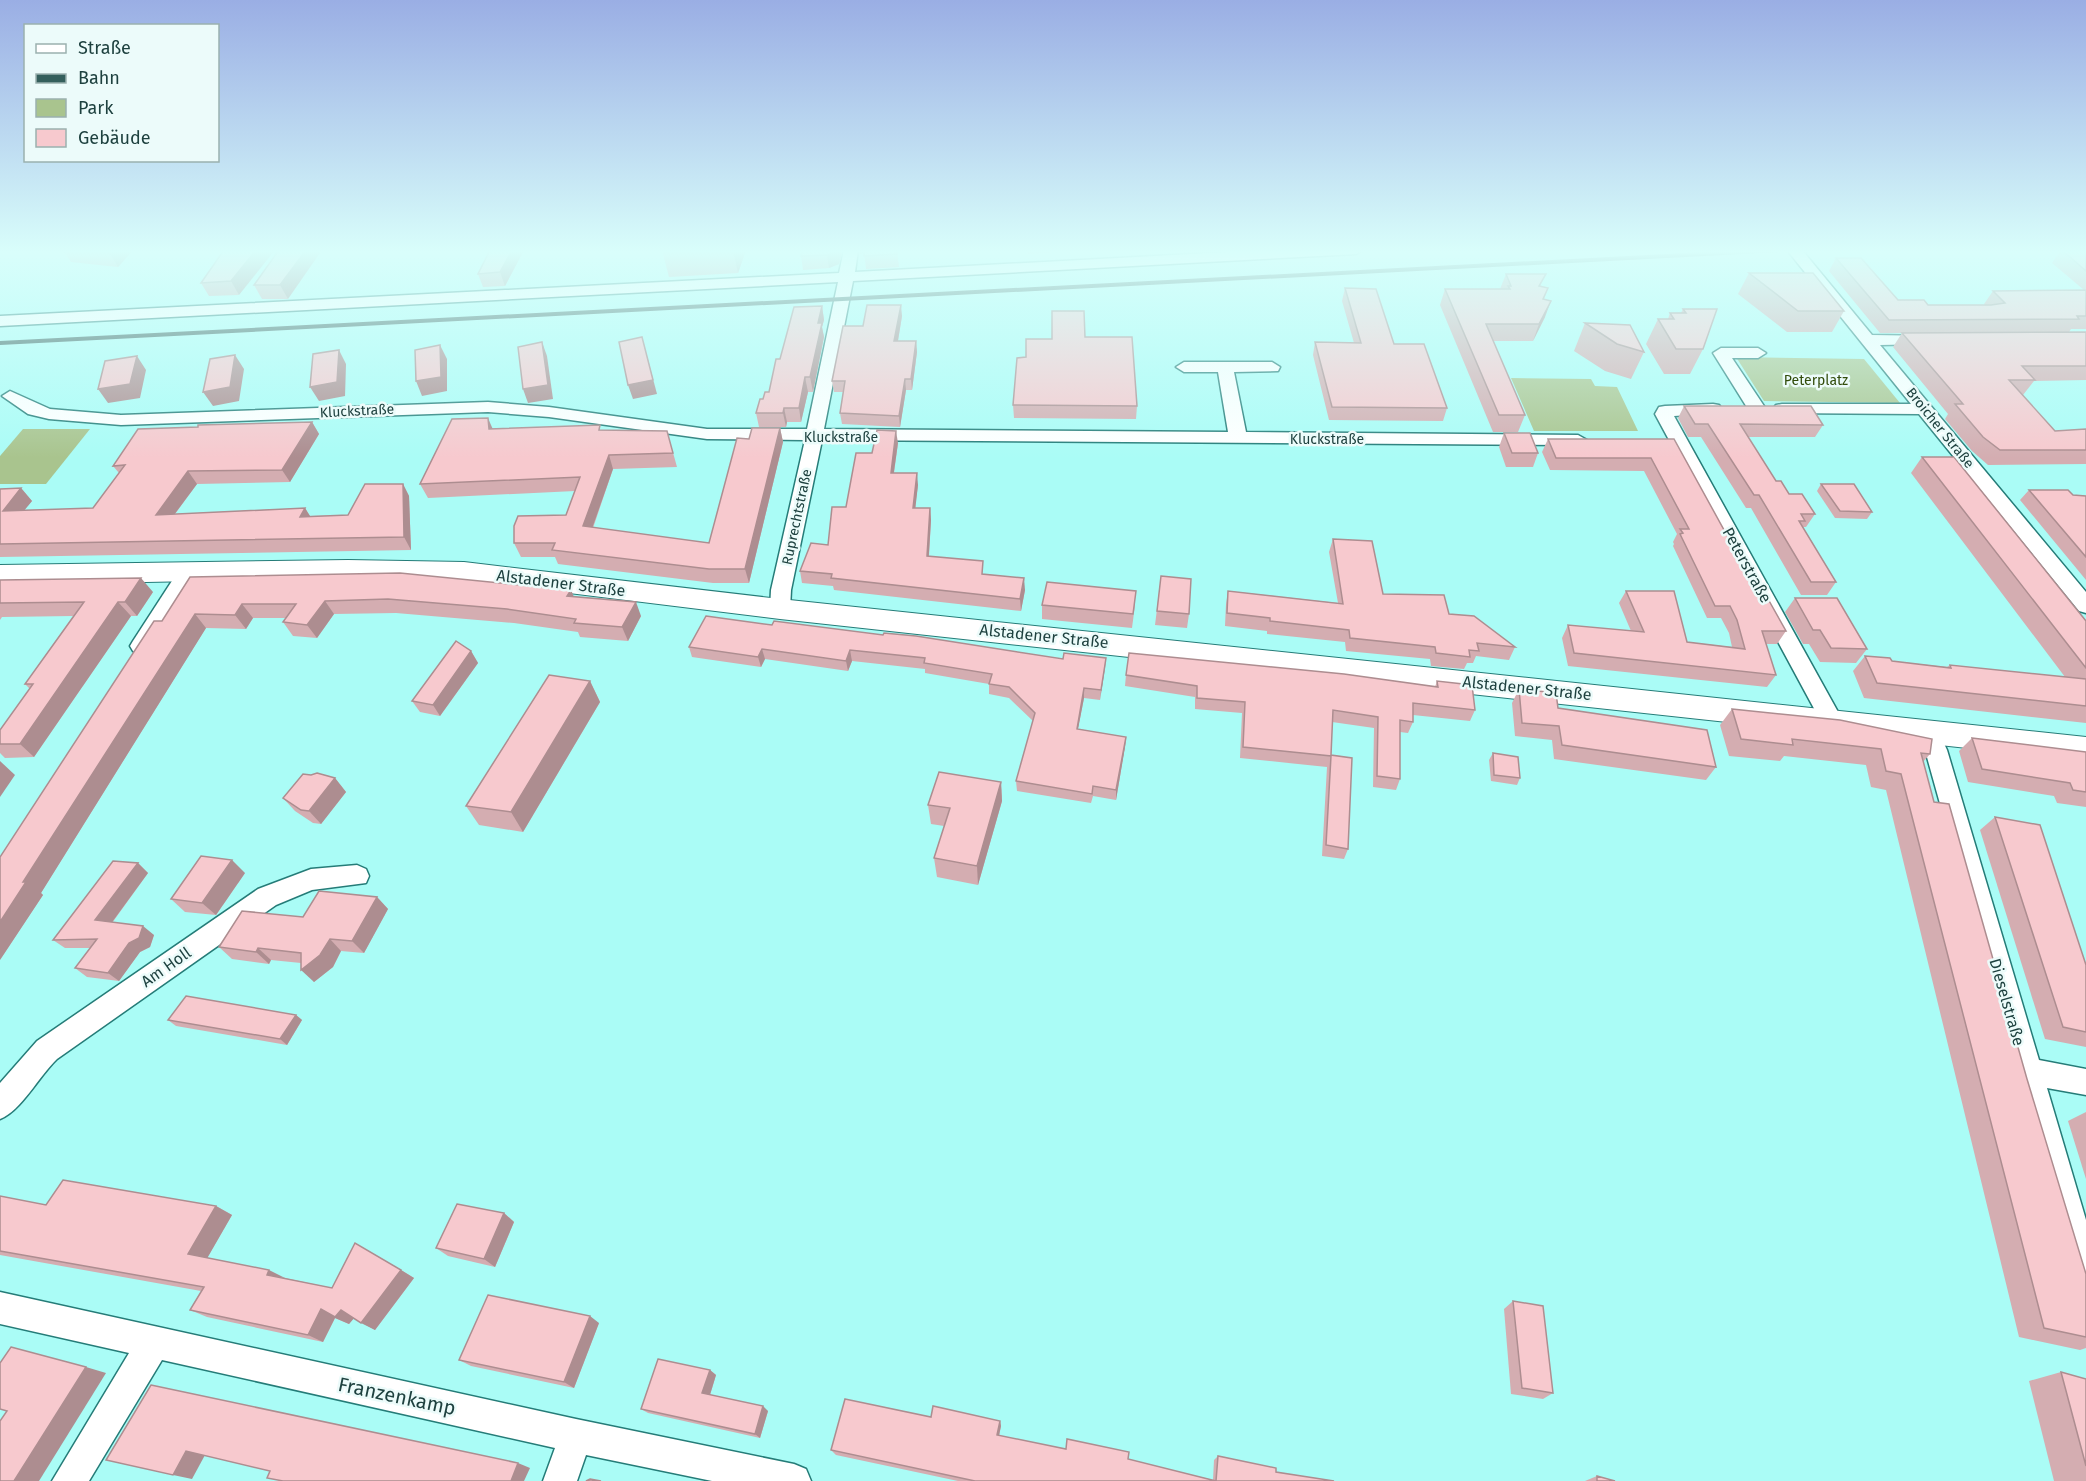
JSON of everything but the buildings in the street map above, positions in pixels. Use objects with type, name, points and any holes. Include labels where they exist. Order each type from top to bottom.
[{"type":"street","points":[[0,321],[37,319]]},
{"type":"street","name":"Ruprechtstraße","points":[[780,609],[781,590],[838,319]]},
{"type":"street","name":"Broicher Straße","points":[[1852,319],[2086,606]]},
{"type":"street","points":[[1869,340],[1949,339]]},
{"type":"street","points":[[1757,409],[1721,353],[1758,353]]},
{"type":"street","points":[[1184,367],[1272,367]]},
{"type":"street","points":[[1225,367],[1238,439]]},
{"type":"street","name":"Kluckstraße","points":[[10,396],[34,410],[94,419],[182,420],[488,407],[549,412],[687,432],[812,437],[1598,440]]},
{"type":"street","points":[[1655,441],[1678,441],[1665,418],[1665,411],[1925,409]]},
{"type":"street","name":"Peterstraße","points":[[1678,441],[1832,721]]},
{"type":"street","name":"Alstadener Straße","points":[[0,575],[464,570],[780,609],[2086,749]]},
{"type":"street","points":[[131,659],[188,572]]},
{"type":"street","name":"Dieselstraße","points":[[1928,732],[1936,750],[2086,1272]]},
{"type":"street","name":"Am Holl","points":[[0,1105],[32,1064],[47,1050],[252,907],[297,884],[323,878],[357,876]]},
{"type":"street","points":[[2027,1071],[2086,1082]]},
{"type":"street","name":"Franzenkamp","points":[[0,1308],[576,1436],[794,1481]]},
{"type":"street","points":[[69,1481],[154,1343]]},
{"type":"street","points":[[560,1481],[576,1436]]},
{"type":"green space","name":"Peterplatz","points":[[1736,357],[1864,359],[1900,403],[1764,401]]},
{"type":"green space","points":[[1511,378],[1591,379],[1595,386],[1617,387],[1638,431],[1534,431]]},
{"type":"green space","points":[[23,429],[90,429],[46,484],[0,484],[0,456]]},
{"type":"railway","points":[[0,343],[457,319]]}]
